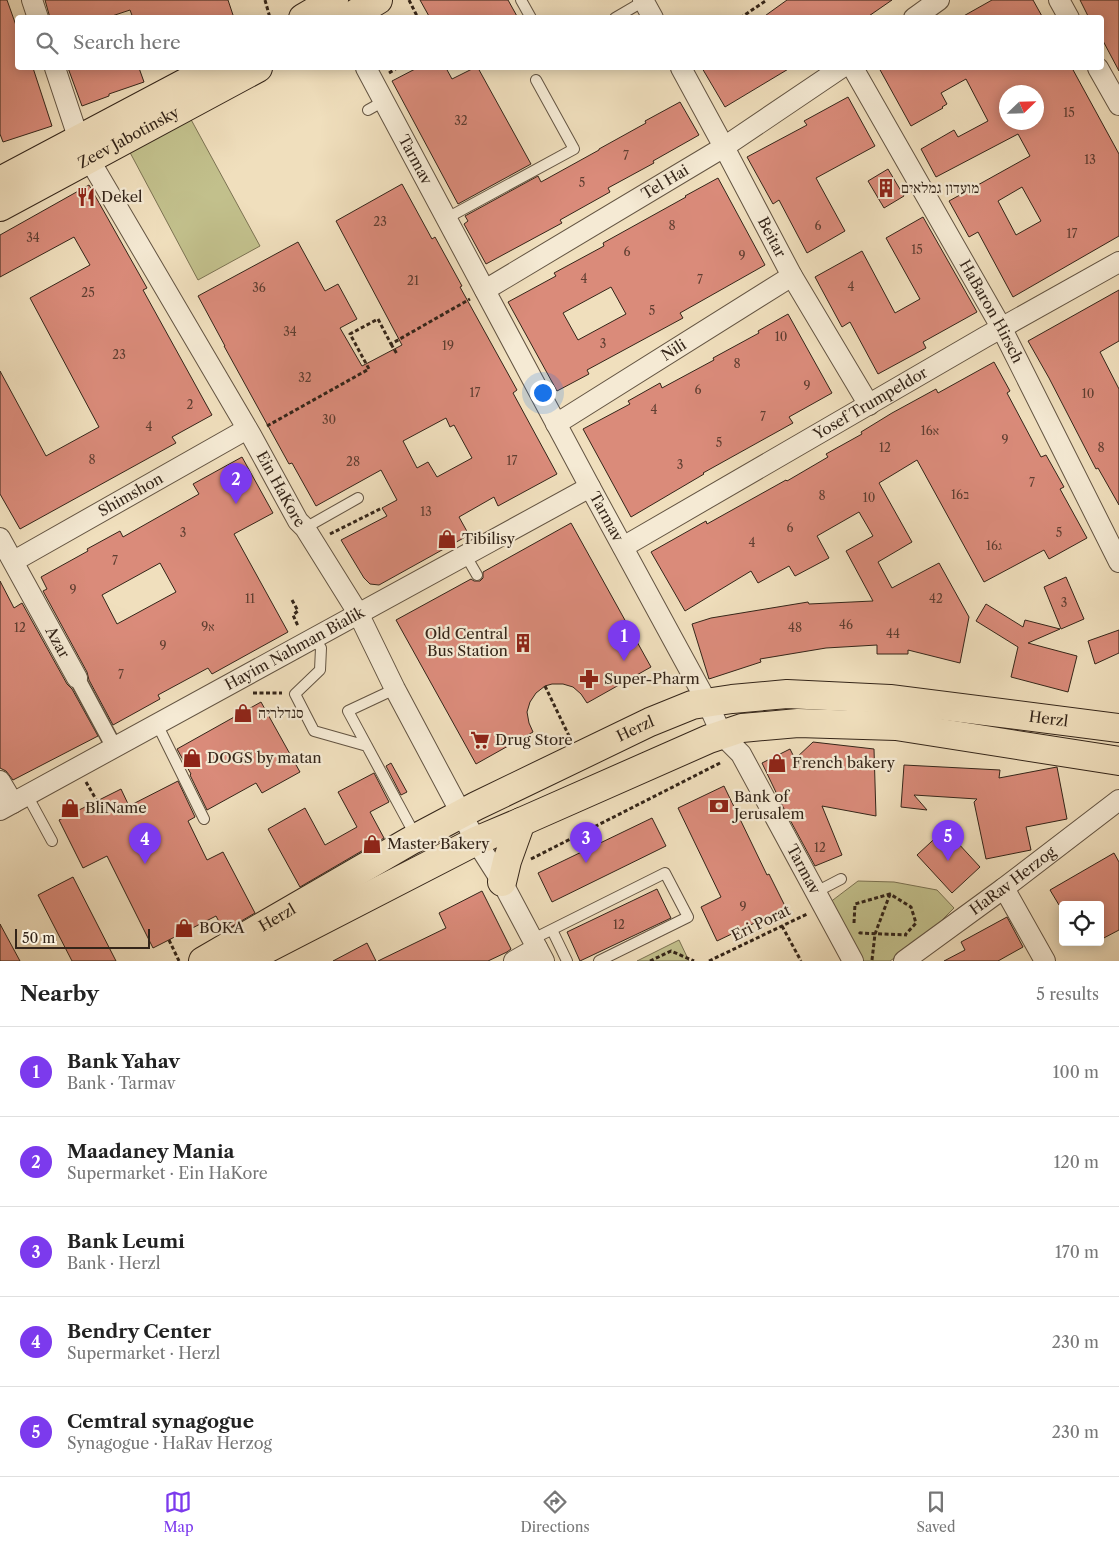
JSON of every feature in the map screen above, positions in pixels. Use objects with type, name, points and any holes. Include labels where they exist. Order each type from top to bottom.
[{"type":"main road","points":[[353,15],[378,0]]},
{"type":"main road","name":"Zeev Jabotinsky","points":[[0,207],[84,150],[209,70]]},
{"type":"main road","name":"Zeev Jabotinsky","points":[[0,181],[84,150],[257,73]]},
{"type":"main road","name":"Herzl","points":[[203,961],[410,841],[650,722],[692,705],[732,698],[787,694],[890,699],[1115,722]]},
{"type":"main road","name":"Herzl","points":[[243,961],[476,841],[709,738],[742,728],[798,723],[896,726],[1119,761]]},
{"type":"main road","points":[[505,871],[521,822]]},
{"type":"street","points":[[32,0],[37,15]]},
{"type":"street","points":[[918,15],[939,0]]},
{"type":"street","points":[[1059,0],[1067,15]]},
{"type":"street","name":"Ein HaKore","points":[[56,70],[84,150],[249,432],[298,521],[310,535],[358,613],[395,689],[476,841],[505,871]]},
{"type":"street","name":"Tarmav","points":[[367,70],[376,106],[446,218],[707,702],[722,734],[742,754],[853,961]]},
{"type":"street","name":"Beitar","points":[[681,70],[792,276],[869,405]]},
{"type":"street","name":"Tel Hai","points":[[485,290],[724,147],[838,70]]},
{"type":"street","name":"HaBaron Hirsch","points":[[855,70],[1001,327],[1119,562]]},
{"type":"street","points":[[1099,70],[1119,105]]},
{"type":"street","name":"Yosef Trumpeldor","points":[[623,547],[1001,327],[1119,262]]},
{"type":"street","name":"Nili","points":[[556,424],[792,276]]},
{"type":"street","name":"Shimshon","points":[[14,561],[249,432]]},
{"type":"street","name":"Hayim Nahman Bialik","points":[[13,802],[590,487]]},
{"type":"street","name":"Azar","points":[[0,538],[114,747]]},
{"type":"street","points":[[0,781],[13,802]]},
{"type":"street","name":"HaRav Herzog","points":[[904,961],[1004,888],[1119,800]]},
{"type":"street","points":[[505,871],[538,949],[514,961]]},
{"type":"street","points":[[1004,888],[1045,961]]},
{"type":"lane","points":[[521,0],[529,15]]},
{"type":"lane","points":[[623,15],[647,6]]},
{"type":"lane","points":[[446,218],[574,149],[536,80]]},
{"type":"lane","points":[[310,535],[358,498]]},
{"type":"lane","points":[[466,556],[477,575]]},
{"type":"lane","points":[[310,640],[320,648],[320,670],[296,694],[314,731],[367,746]]},
{"type":"lane","points":[[395,689],[348,711],[414,833],[410,841]]},
{"type":"lane","points":[[157,724],[204,819]]},
{"type":"lane","points":[[13,802],[52,841]]},
{"type":"lane","points":[[538,949],[552,930],[665,873],[688,917],[600,961]]},
{"type":"lane","points":[[820,899],[841,879]]},
{"type":"lane","points":[[552,930],[567,961]]},
{"type":"path","points":[[265,0],[269,15]]},
{"type":"path","points":[[409,0],[416,15]]},
{"type":"path","points":[[744,15],[767,0]]},
{"type":"path","points":[[391,344],[485,290]]},
{"type":"path","points":[[249,432],[369,369],[350,334],[378,320],[397,354]]},
{"type":"path","points":[[310,535],[382,508]]},
{"type":"path","points":[[292,600],[298,611],[293,615],[310,640]]},
{"type":"path","points":[[545,686],[571,740]]},
{"type":"path","points":[[247,693],[296,694]]},
{"type":"path","points":[[505,871],[722,762],[742,754]]},
{"type":"path","points":[[854,923],[855,904],[890,894],[911,907],[916,923],[905,935]]},
{"type":"path","points":[[872,961],[875,934],[890,894]]},
{"type":"path","name":"Eri Porat","points":[[709,961],[782,926],[820,899]]},
{"type":"path","points":[[782,926],[801,961]]},
{"type":"path","points":[[860,933],[897,935]]},
{"type":"path","points":[[169,940],[179,961]]},
{"type":"path","points":[[650,961],[671,951],[694,961]]},
{"type":"shaded area","points":[[188,114],[260,246],[198,280],[126,145]]},
{"type":"shaded area","points":[[858,881],[894,882],[937,890],[954,908],[927,935],[890,961],[860,961],[829,903]]},
{"type":"shaded area","points":[[679,940],[689,961],[637,961]]},
{"type":"building","points":[[0,0],[7,0],[15,23],[15,70],[34,70],[52,126],[3,142],[0,134]]},
{"type":"building","points":[[45,0],[228,0],[233,15],[132,15],[130,10],[115,15],[49,15]]},
{"type":"building","points":[[420,0],[508,0],[516,15],[428,15]]},
{"type":"building","points":[[787,0],[892,0],[870,15],[766,15]]},
{"type":"building","points":[[992,0],[1033,0],[1041,15],[965,15]]},
{"type":"building","points":[[1080,0],[1119,0],[1119,71],[1104,43],[1104,15],[1088,15]]},
{"type":"building","points":[[69,70],[140,70],[144,82],[82,106]]},
{"type":"building","points":[[413,70],[447,70],[452,79],[470,70],[479,70],[531,164],[458,204],[392,81]]},
{"type":"building","points":[[703,70],[787,70],[725,107]]},
{"type":"building","points":[[880,70],[1073,70],[1119,154],[1119,236],[1013,297],[978,232],[969,237],[949,201],[1030,156],[1018,134],[936,177],[921,149],[954,130],[958,137],[988,121],[966,79],[941,93],[947,104],[911,126]],"holes":[[[1022,187],[1041,221],[1016,235],[998,201]]]},
{"type":"building","points":[[848,97],[875,146],[816,178],[845,231],[807,253],[779,200],[773,204],[747,157],[807,125],[804,121]]},
{"type":"building","points":[[680,102],[699,135],[653,161],[654,163],[608,188],[610,192],[560,220],[562,223],[486,264],[464,224],[468,221],[465,216],[538,176],[541,182]]},
{"type":"building","name":"מועדון גמלאים","points":[[888,169],[904,196],[884,208],[868,181]]},
{"type":"building","points":[[718,178],[765,265],[680,313],[683,318],[587,370],[589,374],[557,391],[508,302],[556,276],[554,273],[604,246],[603,243]],"holes":[[[611,287],[626,314],[578,340],[563,313]]]},
{"type":"building","points":[[402,184],[432,239],[435,237],[462,286],[460,287],[517,390],[513,393],[557,474],[498,506],[494,497],[459,517],[469,535],[379,585],[370,584],[364,578],[341,540],[387,516],[382,508],[397,500],[381,470],[316,506],[292,463],[289,464],[198,296],[298,242],[325,291],[338,284],[357,319],[340,328],[362,366],[402,345],[336,221]],"holes":[[[446,418],[450,427],[454,425],[472,458],[437,477],[428,462],[417,468],[403,441]]]},
{"type":"building","points":[[89,185],[147,288],[143,290],[212,415],[172,437],[176,443],[20,529],[0,494],[0,371],[46,456],[99,427],[30,298],[90,265],[74,237],[0,277],[0,235]]},
{"type":"building","points":[[923,217],[977,312],[923,342],[926,348],[878,374],[850,322],[842,327],[815,277],[862,251],[895,313],[920,299],[886,238]]},
{"type":"building","points":[[1119,290],[1119,341],[1100,352],[1119,389],[1119,505],[1098,468],[1096,469],[1028,341]]},
{"type":"building","points":[[788,314],[832,393],[789,417],[793,423],[703,473],[631,517],[583,429],[630,404],[628,401],[660,383],[662,388],[714,360],[713,358],[759,333],[758,331]]},
{"type":"building","points":[[994,362],[1010,391],[1007,393],[1041,457],[1046,455],[1064,487],[1060,489],[1087,538],[1049,559],[1044,550],[984,582],[917,460],[879,483],[912,542],[878,562],[892,588],[939,563],[969,617],[960,663],[908,650],[908,654],[877,654],[877,645],[826,648],[760,659],[761,662],[709,679],[692,624],[711,618],[808,602],[809,604],[873,601],[846,551],[873,536],[859,512],[817,536],[829,558],[795,576],[789,566],[758,583],[751,571],[685,611],[651,552],[706,521],[707,524],[787,481],[828,457],[826,454],[862,434],[861,432],[892,413],[936,389],[938,393]]},
{"type":"building","points":[[242,457],[273,513],[234,534],[288,632],[212,674],[208,668],[158,695],[160,699],[113,725],[43,591],[47,589],[41,577],[120,531],[123,537],[199,494],[193,484]],"holes":[[[160,563],[176,592],[117,624],[102,595]]]},
{"type":"building","name":"Old Central Bus Station","points":[[571,523],[651,667],[587,703],[573,687],[563,684],[545,686],[536,693],[530,702],[527,712],[533,732],[476,764],[396,620],[471,579],[480,581],[483,578],[483,572]]},
{"type":"building","points":[[1066,577],[1084,619],[1061,629],[1044,587]]},
{"type":"building","points":[[0,581],[14,608],[22,603],[98,736],[13,780],[6,771],[0,768]]},
{"type":"building","points":[[986,604],[1023,627],[1025,620],[1060,629],[1028,643],[1077,656],[1068,692],[1011,677],[1018,647],[976,621]]},
{"type":"building","points":[[1119,630],[1119,653],[1095,664],[1088,641]]},
{"type":"building","points":[[261,702],[300,772],[262,793],[256,783],[207,810],[191,774],[177,749]]},
{"type":"building","points":[[813,742],[874,749],[876,816],[822,806],[842,855],[815,866],[762,763],[790,749],[795,759]]},
{"type":"building","points":[[391,763],[407,792],[401,795],[386,766]]},
{"type":"building","points":[[904,765],[1000,770],[999,778],[1057,767],[1067,819],[1026,827],[1031,850],[986,859],[974,802],[977,799],[914,795],[927,810],[901,807]]},
{"type":"building","points":[[374,773],[389,802],[370,812],[384,838],[300,887],[268,829],[305,808],[325,845],[357,827],[338,792]]},
{"type":"building","points":[[178,781],[195,817],[188,821],[207,860],[223,852],[255,913],[224,931],[216,916],[153,948],[107,856],[83,868],[59,820],[121,789],[129,806]]},
{"type":"building","points":[[724,786],[767,875],[769,874],[786,908],[717,941],[701,907],[721,897],[678,808]]},
{"type":"building","points":[[652,818],[666,846],[552,902],[538,873]]},
{"type":"building","points":[[945,829],[980,867],[952,893],[917,855]]},
{"type":"building","points":[[1114,853],[1119,862],[1119,930],[1104,938],[1104,901],[1059,901],[1059,905],[1050,890]]},
{"type":"building","points":[[73,877],[116,961],[72,961],[38,895]]},
{"type":"building","points":[[657,889],[671,918],[580,961],[567,932]]},
{"type":"building","points":[[482,891],[511,949],[507,952],[488,961],[378,961],[446,928],[439,913]]},
{"type":"building","points":[[1007,917],[1023,947],[998,961],[944,961],[965,950],[961,942]]},
{"type":"building","points":[[0,924],[20,961],[0,961]]},
{"type":"building","points":[[367,943],[376,961],[333,961]]},
{"type":"place","name":"מועדון גמלאים","points":[[886,188]]},
{"type":"place","name":"Dekel","points":[[86,197]]},
{"type":"place","name":"Maadaney Mania","points":[[236,504]]},
{"type":"place","name":"Tibilisy","points":[[447,539]]},
{"type":"place","name":"Old Central Bus Station","points":[[523,643]]},
{"type":"place","name":"Bank Yahav","points":[[624,661]]},
{"type":"place","name":"Super-Pharm","points":[[589,679]]},
{"type":"place","name":"סנדלריה","points":[[243,713]]},
{"type":"place","name":"Drug Store","points":[[480,740]]},
{"type":"place","name":"DOGS by matan","points":[[192,758]]},
{"type":"place","name":"French bakery","points":[[777,763]]},
{"type":"place","name":"Bank of Jerusalem","points":[[719,806]]},
{"type":"place","name":"BliName","points":[[70,808]]},
{"type":"place","name":"Master Bakery","points":[[372,844]]},
{"type":"place","name":"Cemtral synagogue","points":[[948,861]]},
{"type":"place","name":"Bank Leumi","points":[[586,863]]},
{"type":"place","name":"Bendry Center","points":[[145,864]]},
{"type":"place","name":"BOKA","points":[[184,928]]}]
